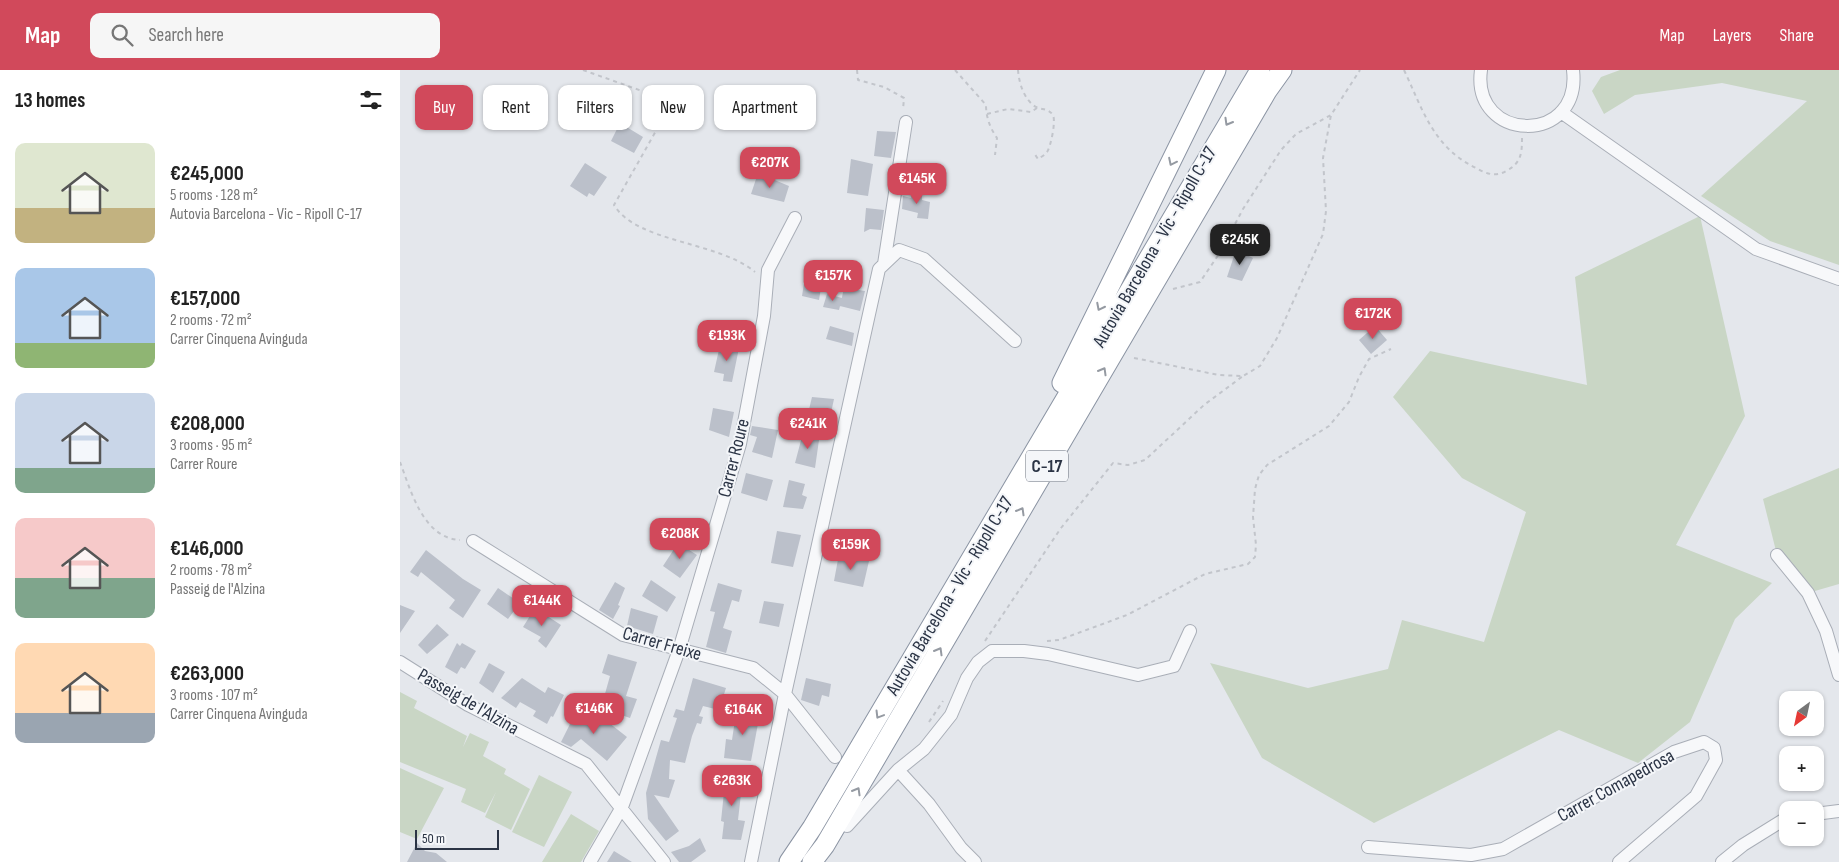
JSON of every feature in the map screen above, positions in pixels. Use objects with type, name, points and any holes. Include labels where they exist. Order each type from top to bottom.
[{"type":"highway","points":[[1010,494],[1216,70]]},
{"type":"highway","name":"Autovia Barcelona - Vic - Ripoll C-17","points":[[789,862],[812,828],[1260,70]]},
{"type":"highway","name":"Autovia Barcelona - Vic - Ripoll C-17","points":[[812,862],[825,845],[1262,100],[1282,70]]},
{"type":"street","points":[[1481,70],[1481,88],[1488,106],[1503,120],[1522,126],[1543,124],[1561,112],[1567,105],[1573,88],[1573,70]]},
{"type":"street","points":[[1561,112],[1756,249],[1839,279]]},
{"type":"street","points":[[884,264],[906,122]]},
{"type":"street","name":"Carrer Roure","points":[[590,862],[622,807],[679,650],[740,444],[764,316],[768,270],[795,218]]},
{"type":"street","points":[[751,862],[785,694],[879,269],[900,250],[924,259],[1015,341]]},
{"type":"street","name":"Carrer Freixe","points":[[473,541],[623,635],[753,668],[785,694],[835,757]]},
{"type":"street","points":[[1777,555],[1808,593],[1826,632],[1839,675]]},
{"type":"street","points":[[847,826],[898,770],[924,749],[951,715],[967,678],[978,662],[992,652],[1024,651],[1048,654],[1138,675],[1174,666],[1190,632]]},
{"type":"street","name":"Passeig de l'Alzina","points":[[400,662],[468,706],[586,764],[664,862]]},
{"type":"street","name":"Carrer Comapedrosa","points":[[1368,847],[1471,855],[1503,849],[1674,752],[1704,742],[1714,748],[1716,760],[1696,796],[1619,862]]},
{"type":"street","points":[[898,770],[929,804],[961,848],[975,862]]},
{"type":"street","points":[[1824,813],[1839,811]]},
{"type":"street","points":[[1722,862],[1743,845],[1779,823]]},
{"type":"path","points":[[583,70],[670,101],[669,108],[614,205],[621,217],[640,227],[710,249],[747,265],[758,274],[767,288]]},
{"type":"path","points":[[857,70],[858,80],[884,87],[904,98],[903,112],[906,122]]},
{"type":"path","points":[[955,70],[986,105],[986,115],[990,129],[997,138],[995,155]]},
{"type":"path","points":[[1018,70],[1021,86],[1027,99],[1037,108]]},
{"type":"path","points":[[981,647],[1061,528],[1113,463],[1128,465],[1145,460],[1204,405],[1243,376],[1260,366],[1277,338],[1323,234],[1326,212],[1323,158],[1331,115],[1360,70]]},
{"type":"path","points":[[1404,70],[1416,100],[1439,139],[1471,166],[1490,175],[1503,173],[1518,163],[1522,154],[1522,126]]},
{"type":"path","points":[[986,115],[1008,110],[1031,112],[1037,108],[1045,108],[1052,114],[1056,124],[1047,152],[1038,159],[1034,153]]},
{"type":"path","points":[[1173,289],[1200,282],[1219,254],[1243,209],[1282,150],[1296,134],[1331,115]]},
{"type":"path","points":[[1043,642],[1059,640],[1127,615],[1205,574],[1248,564],[1255,557],[1254,489],[1259,475],[1267,465],[1329,426],[1349,402],[1369,359],[1391,349]]},
{"type":"path","points":[[1134,358],[1219,375],[1243,376]]},
{"type":"path","points":[[400,462],[418,510],[433,528],[451,540],[473,541]]},
{"type":"path","points":[[928,724],[943,701]]},
{"type":"green space","points":[[1620,70],[1839,70],[1839,265],[1770,241],[1701,196],[1807,101],[1722,83],[1635,95],[1604,114],[1592,91],[1601,77]]},
{"type":"green space","points":[[1700,216],[1745,416],[1676,545],[1772,583],[1735,619],[1690,722],[1638,763],[1559,730],[1374,823],[1262,758],[1210,663],[1308,688],[1388,669],[1402,620],[1484,642],[1526,512],[1462,478],[1393,397],[1430,351],[1587,385],[1575,277]]},
{"type":"green space","points":[[1839,468],[1839,584],[1808,593],[1777,555],[1763,499]]},
{"type":"green space","points":[[400,692],[417,701],[414,708],[467,736],[463,747],[470,733],[489,742],[483,756],[506,769],[504,774],[530,789],[511,830],[485,817],[496,792],[485,813],[461,802],[466,789],[400,762]]},
{"type":"green space","points":[[400,768],[444,788],[417,839],[400,832]]},
{"type":"green space","points":[[539,775],[572,792],[544,847],[512,832]]},
{"type":"green space","points":[[571,814],[599,831],[581,862],[542,862]]},
{"type":"building","points":[[616,130],[632,130],[643,137],[634,153],[611,141]]},
{"type":"building","points":[[877,131],[896,132],[891,158],[874,156]]},
{"type":"building","points":[[851,159],[873,164],[868,196],[847,193]]},
{"type":"building","points":[[585,163],[607,177],[594,196],[589,193],[587,197],[570,186]]},
{"type":"building","points":[[758,173],[789,186],[784,202],[751,194]]},
{"type":"building","points":[[912,192],[922,194],[922,200],[930,202],[928,219],[917,218],[918,213],[902,209],[903,196],[911,198]]},
{"type":"building","points":[[866,208],[884,210],[881,230],[870,229],[864,232]]},
{"type":"building","points":[[1236,250],[1253,258],[1242,281],[1227,277]]},
{"type":"building","points":[[807,265],[824,269],[819,300],[802,296]]},
{"type":"building","points":[[844,288],[865,291],[860,311],[840,306]]},
{"type":"building","points":[[827,294],[842,298],[839,310],[823,307]]},
{"type":"building","points":[[830,326],[854,333],[852,346],[826,339]]},
{"type":"building","points":[[1375,326],[1387,340],[1371,354],[1359,340]]},
{"type":"building","points":[[720,345],[739,348],[732,382],[723,381],[724,374],[714,372]]},
{"type":"building","points":[[812,397],[834,399],[828,427],[806,422]]},
{"type":"building","points":[[713,408],[734,412],[729,437],[709,430]]},
{"type":"building","points":[[752,426],[778,430],[772,458],[752,452],[757,437],[750,435]]},
{"type":"building","points":[[804,429],[819,440],[815,468],[795,463]]},
{"type":"building","points":[[746,473],[773,480],[767,501],[741,493]]},
{"type":"building","points":[[789,480],[805,484],[802,495],[807,497],[803,509],[783,507]]},
{"type":"building","points":[[777,531],[801,535],[793,567],[771,563]]},
{"type":"building","points":[[678,543],[697,555],[680,578],[663,566]]},
{"type":"building","points":[[426,550],[463,579],[481,590],[463,618],[449,608],[455,600],[421,572],[418,577],[410,572]]},
{"type":"building","points":[[839,554],[869,561],[863,587],[834,581]]},
{"type":"building","points":[[651,580],[676,597],[667,612],[642,596]]},
{"type":"building","points":[[615,582],[625,588],[618,605],[620,606],[613,619],[599,610]]},
{"type":"building","points":[[718,583],[742,590],[739,602],[732,600],[723,628],[732,631],[726,653],[706,647],[715,612],[710,611]]},
{"type":"building","points":[[498,588],[520,603],[508,619],[487,604]]},
{"type":"building","points":[[764,601],[784,604],[779,627],[759,623]]},
{"type":"building","points":[[400,605],[415,611],[400,633]]},
{"type":"building","points":[[535,608],[561,625],[546,648],[538,641],[541,637],[523,627]]},
{"type":"building","points":[[631,608],[658,616],[653,634],[627,626]]},
{"type":"building","points":[[437,624],[449,635],[427,654],[418,645]]},
{"type":"building","points":[[457,643],[460,646],[462,643],[476,651],[465,669],[461,667],[457,674],[445,667]]},
{"type":"building","points":[[608,654],[637,662],[626,696],[637,699],[630,718],[601,708],[610,676],[602,673]]},
{"type":"building","points":[[489,663],[505,672],[493,693],[479,683]]},
{"type":"building","points":[[522,678],[545,693],[548,687],[564,695],[553,717],[551,716],[547,724],[533,716],[536,711],[520,702],[516,708],[501,698]]},
{"type":"building","points":[[693,678],[726,688],[719,710],[703,706],[699,716],[703,717],[701,724],[697,723],[685,763],[670,760],[669,779],[675,780],[669,798],[654,795],[679,831],[666,841],[648,819],[646,793],[661,740],[669,742],[677,718],[673,717],[676,709],[684,711]]},
{"type":"building","points":[[806,678],[831,684],[829,697],[822,695],[819,706],[801,700]]},
{"type":"building","points":[[737,706],[748,707],[747,712],[760,713],[751,761],[724,758],[726,739],[732,740]]},
{"type":"building","points":[[577,710],[597,721],[599,715],[627,737],[607,761],[581,739],[571,747],[561,742]]},
{"type":"building","points":[[717,779],[748,781],[746,794],[741,794],[738,820],[745,821],[741,840],[722,839],[724,822],[721,821],[724,792],[715,792]]},
{"type":"building","points":[[700,838],[706,851],[691,862],[679,862],[671,852],[689,846]]},
{"type":"building","points":[[417,843],[425,851],[436,853],[447,862],[407,862]]},
{"type":"building","points":[[614,851],[632,862],[607,862]]}]
